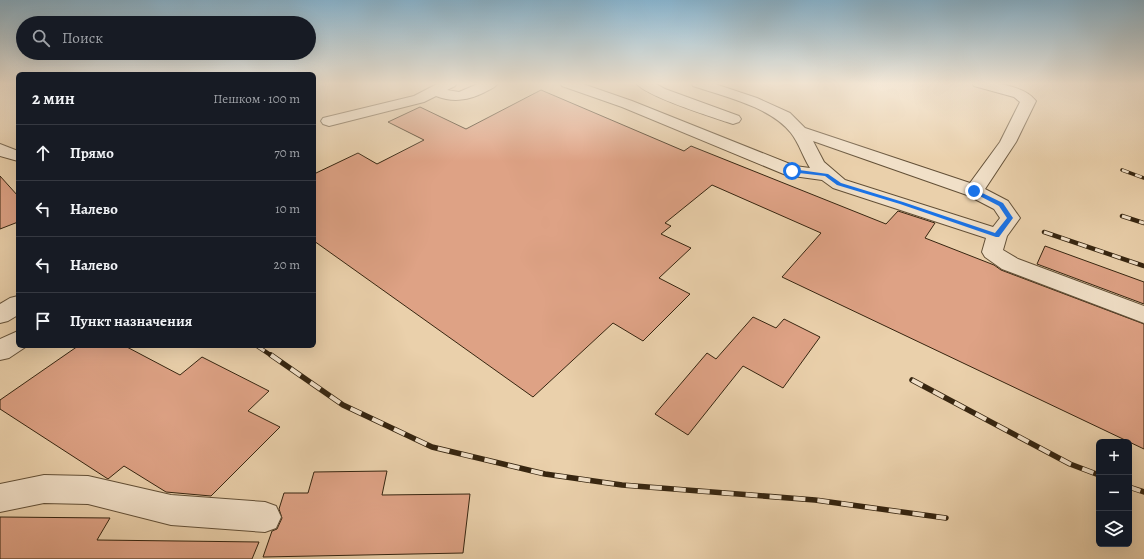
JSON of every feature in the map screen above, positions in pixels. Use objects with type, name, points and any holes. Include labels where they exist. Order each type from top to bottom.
[{"type":"street","points":[[322,122],[379,109]]},
{"type":"street","points":[[640,109],[792,171],[826,175]]},
{"type":"street","points":[[706,109],[733,119]]},
{"type":"street","points":[[769,109],[784,116],[799,131],[817,165],[826,175],[839,184],[902,203],[996,235]]},
{"type":"street","points":[[974,191],[1008,142],[1024,109]]},
{"type":"street","points":[[799,131],[974,191],[1001,204],[1010,218],[996,235],[992,252],[1010,264],[1144,315]]},
{"type":"street","points":[[0,149],[4,152],[16,155]]},
{"type":"street","points":[[0,315],[16,305]]},
{"type":"street","points":[[0,351],[16,341]]},
{"type":"street","points":[[0,498],[44,489],[88,490],[172,510],[265,517]]},
{"type":"building","points":[[416,109],[424,109],[466,129],[504,109],[586,109],[684,151],[691,146],[886,224],[898,211],[935,223],[925,238],[994,265],[1001,270],[1144,324],[1144,449],[1132,443],[1132,439],[1123,439],[782,277],[821,233],[712,185],[665,223],[671,226],[661,234],[691,248],[659,278],[690,294],[643,341],[613,323],[533,397],[316,242],[316,173],[358,153],[377,164],[424,140],[388,122]]},
{"type":"building","points":[[0,176],[16,194],[16,223],[0,229]]},
{"type":"building","points":[[1045,246],[1144,282],[1144,304],[1037,264]]},
{"type":"building","points":[[753,317],[776,328],[784,319],[820,337],[783,388],[743,366],[688,435],[655,414],[707,353],[716,359]]},
{"type":"building","points":[[75,348],[129,348],[180,375],[202,357],[269,391],[248,411],[280,427],[211,496],[166,492],[124,466],[108,479],[0,409],[0,400]]},
{"type":"building","points":[[387,471],[382,495],[470,494],[463,553],[263,557],[272,531],[277,529],[282,518],[279,509],[284,493],[308,493],[314,472]]},
{"type":"building","points":[[0,517],[110,518],[97,540],[259,542],[252,559],[0,559]]},
{"type":"railway","points":[[1122,170],[1144,178]]},
{"type":"railway","points":[[1122,216],[1144,223]]},
{"type":"railway","points":[[1044,232],[1144,266]]},
{"type":"railway","points":[[260,348],[272,356]]},
{"type":"railway","points":[[271,355],[343,405],[432,447],[545,474],[622,485],[815,500],[946,518]]},
{"type":"railway","points":[[912,380],[1070,464],[1096,474]]},
{"type":"railway","points":[[1132,488],[1144,492]]},
{"type":"route","points":[[792,171],[826,175],[839,184],[902,203],[996,235],[1010,218],[1001,204],[974,191]]}]
